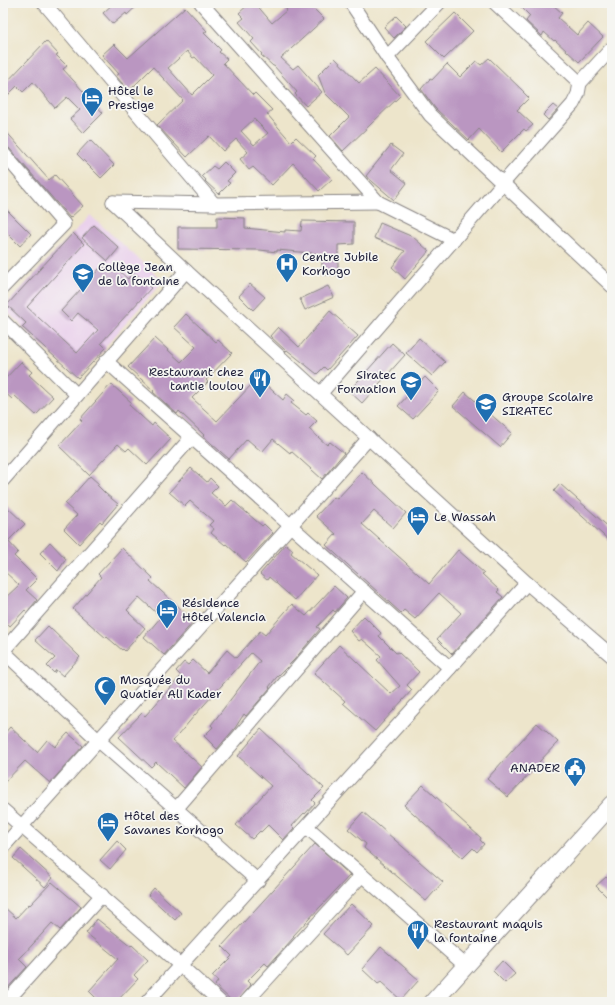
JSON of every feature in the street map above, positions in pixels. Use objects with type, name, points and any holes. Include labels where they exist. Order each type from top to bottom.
[{"type":"main road","points":[[433,1002],[612,804]]},
{"type":"street","points":[[44,3],[214,204]]},
{"type":"street","points":[[201,3],[378,202],[454,240]]},
{"type":"street","points":[[351,3],[387,57],[430,115],[612,286]]},
{"type":"street","points":[[387,57],[439,3]]},
{"type":"street","points":[[495,3],[580,83]]},
{"type":"street","points":[[321,393],[573,104],[578,94],[580,83],[612,48]]},
{"type":"street","points":[[3,153],[64,224],[3,287]]},
{"type":"street","points":[[378,202],[214,204],[113,202],[186,271],[527,583],[612,656]]},
{"type":"street","points":[[3,480],[186,271]]},
{"type":"street","points":[[3,321],[77,395]]},
{"type":"street","points":[[106,361],[450,668]]},
{"type":"street","points":[[191,438],[3,651],[98,740],[258,881]]},
{"type":"street","points":[[3,847],[369,438]]},
{"type":"street","points":[[147,1002],[527,583]]},
{"type":"street","points":[[176,809],[364,592]]},
{"type":"street","points":[[3,810],[180,964],[220,1002]]},
{"type":"street","points":[[307,827],[466,966]]},
{"type":"street","points":[[246,1002],[362,874]]},
{"type":"street","points":[[6,1002],[102,895]]},
{"type":"shaded area","name":"Collège Jean de la fontaine","points":[[90,215],[163,281],[78,378],[3,308]]},
{"type":"building","points":[[114,3],[140,3],[127,15],[126,13],[113,24],[103,13]]},
{"type":"building","points":[[250,3],[255,3],[272,23],[287,10],[281,3],[308,3],[324,19],[281,58],[293,69],[298,65],[322,92],[306,106],[295,94],[297,92],[274,66],[261,55],[262,54],[251,42],[254,39],[239,22],[244,18],[239,13]]},
{"type":"building","points":[[517,3],[551,3],[562,13],[558,18],[577,35],[588,23],[603,37],[579,62],[555,40],[554,41],[544,32],[542,36],[526,21],[530,16]]},
{"type":"building","points":[[185,7],[207,31],[204,33],[221,50],[219,52],[227,59],[223,63],[253,95],[255,93],[272,110],[267,114],[291,142],[296,137],[316,156],[313,159],[332,179],[319,191],[293,163],[272,185],[253,167],[249,170],[240,159],[248,152],[236,139],[223,151],[209,136],[187,157],[157,125],[183,100],[153,67],[129,91],[116,76],[119,74],[102,55],[114,44],[128,58]],"holes":[[[187,51],[193,58],[195,57],[212,75],[192,95],[168,68]],[[254,119],[268,133],[254,145],[241,131]]]},
{"type":"building","points":[[455,13],[473,31],[444,59],[426,41]]},
{"type":"building","points":[[396,16],[406,26],[394,38],[384,27]]},
{"type":"building","points":[[46,41],[58,54],[56,55],[67,66],[63,69],[103,113],[83,133],[70,119],[80,110],[67,97],[55,108],[33,82],[23,92],[17,86],[3,100],[3,86]]},
{"type":"building","points":[[335,58],[359,83],[375,69],[400,96],[343,151],[330,136],[349,117],[325,93],[318,75]]},
{"type":"building","points":[[489,58],[529,98],[517,110],[533,125],[526,131],[524,129],[501,152],[479,129],[469,140],[435,108],[421,89],[447,64],[460,77],[476,61],[481,65]]},
{"type":"building","points":[[553,105],[558,109],[548,120],[543,115]]},
{"type":"building","points":[[3,128],[49,180],[55,175],[83,206],[70,218],[9,148],[3,145]]},
{"type":"building","points":[[90,140],[114,165],[101,178],[77,154]]},
{"type":"building","points":[[391,145],[403,154],[391,170],[407,183],[394,200],[366,176]]},
{"type":"building","points":[[224,162],[235,173],[227,181],[230,183],[219,194],[205,181],[206,180],[202,176],[213,166],[217,169]]},
{"type":"building","points":[[3,206],[31,234],[20,246],[3,229]]},
{"type":"building","points":[[217,217],[245,218],[245,228],[285,232],[285,230],[301,231],[302,221],[354,222],[354,244],[338,245],[338,275],[322,275],[322,254],[277,250],[277,252],[260,250],[178,249],[178,227],[217,227]]},
{"type":"building","points":[[380,223],[413,237],[429,251],[405,279],[392,267],[405,251],[374,238]]},
{"type":"building","points":[[94,225],[119,248],[108,261],[82,238]]},
{"type":"building","points":[[73,233],[84,244],[27,307],[77,353],[98,330],[78,313],[71,321],[61,311],[101,267],[118,270],[128,279],[133,272],[151,288],[101,343],[106,348],[78,378],[22,327],[26,323],[7,305]]},
{"type":"building","points":[[250,284],[265,297],[253,310],[239,296]]},
{"type":"building","points":[[328,286],[334,297],[305,310],[300,299]]},
{"type":"building","points":[[330,311],[358,336],[327,370],[324,367],[317,374],[287,350],[286,351],[270,336],[278,327],[299,347]]},
{"type":"building","points":[[186,314],[216,342],[218,340],[232,353],[206,380],[208,382],[192,398],[217,421],[254,382],[260,387],[264,383],[283,400],[287,394],[294,400],[291,403],[306,415],[308,413],[317,421],[309,429],[327,445],[330,442],[344,453],[322,479],[291,451],[290,453],[273,439],[262,452],[247,439],[229,459],[203,436],[204,435],[179,411],[177,414],[128,367],[155,338],[181,362],[196,347],[174,327]]},
{"type":"building","points":[[419,338],[445,362],[432,376],[406,353]]},
{"type":"building","points":[[392,343],[405,355],[362,403],[349,391]]},
{"type":"building","points":[[21,362],[32,372],[29,375],[53,397],[36,415],[15,396],[12,399],[3,391],[3,381]]},
{"type":"building","points":[[425,377],[439,391],[413,419],[398,406]]},
{"type":"building","points":[[111,384],[131,402],[129,405],[152,426],[154,423],[171,439],[147,465],[129,448],[126,451],[118,444],[89,475],[59,446],[82,421],[80,419]]},
{"type":"building","points":[[465,392],[512,433],[500,447],[453,406]]},
{"type":"building","points":[[191,468],[207,482],[210,478],[218,486],[211,493],[226,506],[232,500],[262,526],[264,524],[273,533],[246,562],[211,533],[214,529],[209,525],[213,521],[190,501],[185,506],[169,492]]},
{"type":"building","points":[[362,472],[406,513],[393,528],[374,511],[362,524],[429,584],[458,550],[484,573],[482,574],[499,590],[497,592],[503,597],[452,654],[437,639],[461,613],[439,593],[415,619],[404,610],[401,613],[326,545],[336,534],[316,516],[334,497],[337,499]]},
{"type":"building","points":[[90,476],[99,484],[97,485],[106,494],[118,504],[102,523],[100,521],[79,544],[64,529],[77,515],[65,504]]},
{"type":"building","points":[[560,484],[612,530],[612,543],[554,491]]},
{"type":"building","points":[[7,507],[25,524],[8,541],[18,552],[14,556],[37,579],[26,590],[37,600],[27,612],[25,610],[10,626],[3,619],[3,600],[19,585],[3,570],[3,511]]},
{"type":"building","points":[[50,542],[66,559],[58,571],[40,553]]},
{"type":"building","points":[[286,544],[293,550],[291,553],[317,575],[295,600],[269,577],[267,580],[260,574]]},
{"type":"building","points":[[122,548],[153,578],[150,581],[194,621],[164,655],[144,637],[161,617],[139,597],[127,610],[145,628],[125,651],[107,637],[106,638],[73,609],[101,577],[98,574]]},
{"type":"building","points":[[334,586],[347,598],[335,612],[333,610],[317,627],[320,629],[294,660],[276,678],[269,687],[270,688],[246,716],[244,714],[235,728],[217,749],[204,736],[213,727],[211,725],[260,661],[251,653],[173,741],[202,767],[184,788],[156,762],[151,767],[119,737],[142,713],[145,716],[181,676],[176,671],[184,662],[188,665],[193,660],[207,673],[227,650],[236,658],[260,631],[265,635],[292,604],[306,616]]},
{"type":"building","points":[[364,616],[381,633],[379,636],[396,653],[398,652],[419,672],[407,685],[412,690],[375,731],[343,703],[345,701],[314,673],[339,645],[391,694],[400,686],[377,660],[381,656],[362,639],[359,641],[350,631]]},
{"type":"building","points":[[48,626],[80,657],[63,676],[56,670],[54,673],[47,666],[55,658],[35,640]]},
{"type":"building","points":[[537,723],[558,742],[539,762],[541,764],[535,772],[533,770],[508,797],[487,779]]},
{"type":"building","points":[[10,727],[37,752],[47,740],[55,747],[68,733],[83,746],[50,783],[25,761],[3,784],[3,735]]},
{"type":"building","points":[[261,729],[324,788],[312,800],[315,803],[292,826],[294,828],[283,840],[268,825],[252,839],[236,825],[271,786],[238,756]]},
{"type":"building","points":[[423,785],[481,838],[480,840],[484,844],[477,852],[473,848],[463,858],[404,805]]},
{"type":"building","points":[[363,812],[443,882],[426,901],[364,848],[366,844],[348,829]]},
{"type":"building","points":[[117,841],[126,850],[110,869],[100,860]]},
{"type":"building","points":[[315,844],[350,875],[293,936],[294,937],[268,966],[265,963],[247,981],[251,985],[237,1002],[233,1002],[215,985],[218,981],[212,976],[232,956],[222,946]]},
{"type":"building","points":[[21,849],[53,878],[45,887],[13,858]]},
{"type":"building","points":[[606,877],[612,883],[612,902],[596,886]]},
{"type":"building","points":[[52,882],[81,907],[60,930],[52,923],[19,959],[27,967],[3,993],[3,906],[16,918]]},
{"type":"building","points":[[154,888],[181,913],[175,920],[148,895]]},
{"type":"building","points":[[351,904],[374,926],[347,955],[323,934]]},
{"type":"building","points":[[97,919],[131,946],[132,945],[148,960],[134,975],[138,979],[116,1002],[100,1002],[89,991],[118,959],[86,933]]},
{"type":"building","points":[[381,947],[419,980],[401,1000],[381,982],[378,984],[362,969]]},
{"type":"building","points":[[502,961],[515,974],[505,983],[493,971]]},
{"type":"place","name":"Hôtel le Prestige","points":[[92,118]]},
{"type":"place","name":"Centre Jubile Korhogo","points":[[287,284]]},
{"type":"place","name":"Collège Jean de la fontaine","points":[[83,294]]},
{"type":"place","name":"Restaurant chez tantie loulou","points":[[260,398]]},
{"type":"place","name":"Siratec Formation","points":[[411,402]]},
{"type":"place","name":"Groupe Scolaire SIRATEC","points":[[486,424]]},
{"type":"place","name":"Le Wassah","points":[[418,536]]},
{"type":"place","name":"Résidence Hôtel Valencia","points":[[167,630]]},
{"type":"place","name":"Mosquée du Quatier Ali Kader","points":[[105,706]]},
{"type":"place","name":"ANADER","points":[[575,788]]},
{"type":"place","name":"Hôtel des Savanes Korhogo","points":[[108,842]]},
{"type":"place","name":"Restaurant maquis la fontaine","points":[[418,950]]}]
